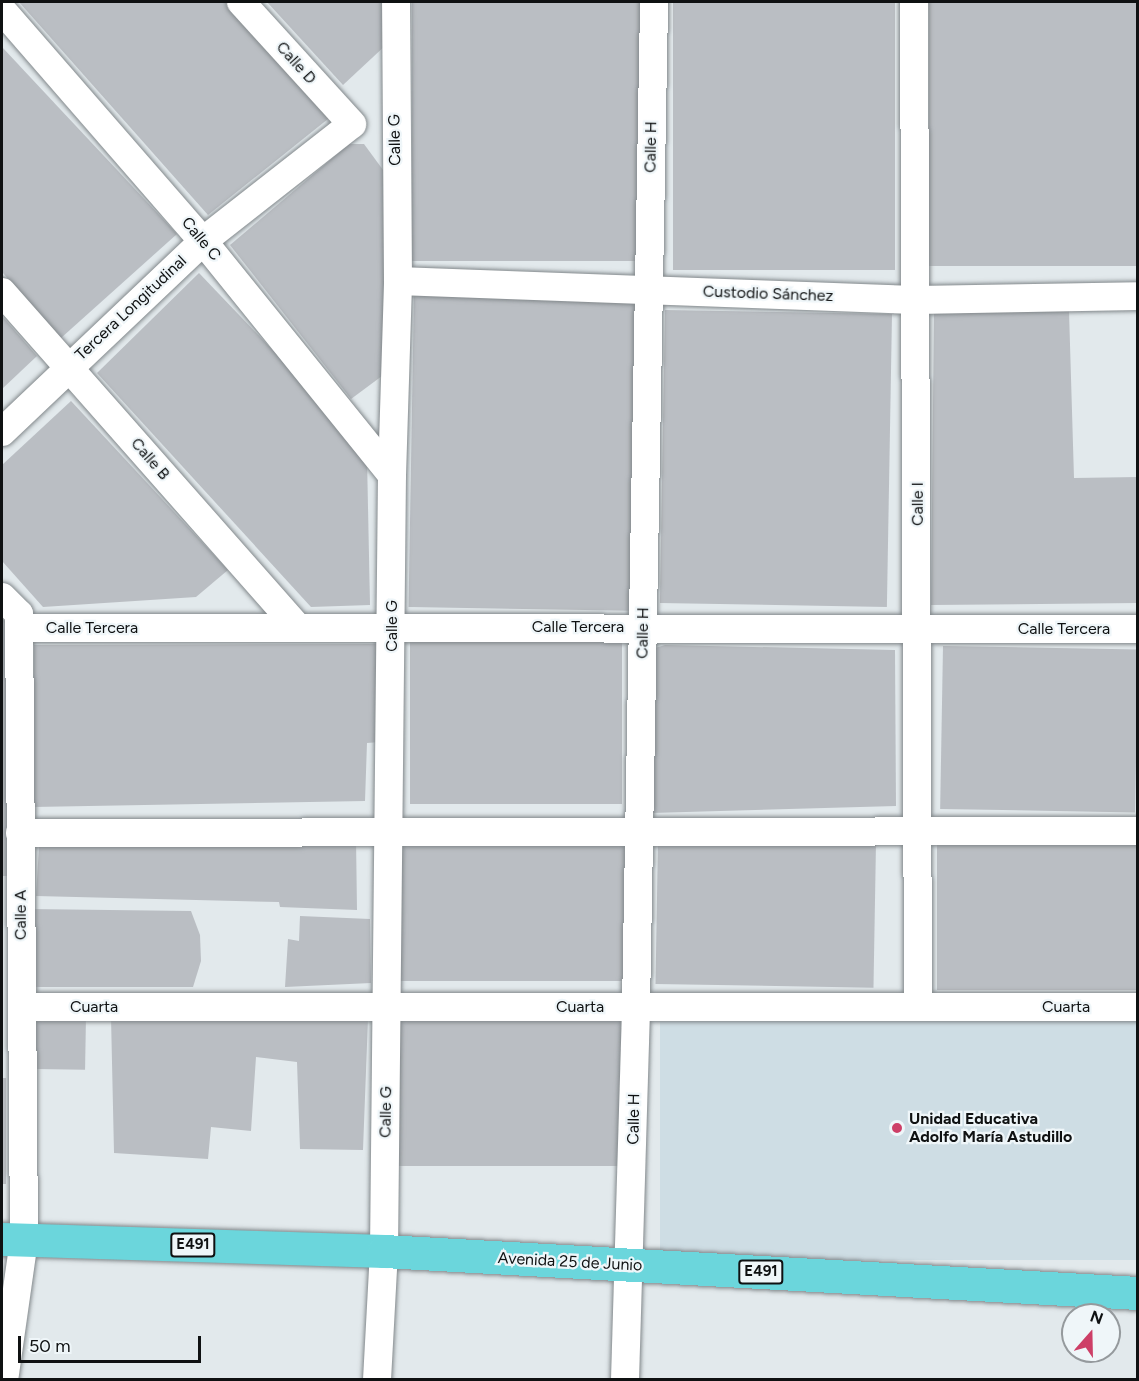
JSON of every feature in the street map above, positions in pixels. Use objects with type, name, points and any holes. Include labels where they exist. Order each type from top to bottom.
[{"type":"highway","name":"Avenida 25 de Junio","points":[[13,1239],[384,1251],[1137,1293]]},
{"type":"street","name":"Calle D","points":[[241,2],[352,124]]},
{"type":"street","name":"Calle G","points":[[377,1380],[384,1251],[392,475],[398,281],[395,132],[396,2]]},
{"type":"street","name":"Calle H","points":[[626,1380],[636,1007],[654,2]]},
{"type":"street","name":"Calle I","points":[[914,2],[919,630],[918,1007]]},
{"type":"street","name":"Calle C","points":[[2,10],[203,241],[392,475]]},
{"type":"street","points":[[352,124],[395,132]]},
{"type":"street","name":"Tercera Longitudinal","points":[[2,432],[68,366],[203,241],[352,124]]},
{"type":"street","name":"Custodio Sánchez","points":[[398,281],[916,300],[1137,296]]},
{"type":"street","name":"Calle B","points":[[2,292],[298,628]]},
{"type":"street","name":"Calle A","points":[[2,597],[19,614],[20,833],[11,891],[22,1007],[12,1066],[13,1239],[4,1380]]},
{"type":"street","name":"Calle Tercera","points":[[19,628],[1137,629]]},
{"type":"street","points":[[20,833],[1137,831]]},
{"type":"street","name":"Cuarta","points":[[22,1007],[1137,1007]]},
{"type":"shaded area","name":"Unidad Educativa Adolfo María Astudillo","points":[[660,1021],[1137,1021],[1137,1260],[660,1260]]},
{"type":"building","points":[[19,2],[228,2],[333,115],[208,215]]},
{"type":"building","points":[[267,2],[384,2],[387,44],[343,85]]},
{"type":"building","points":[[412,2],[640,2],[640,261],[412,261]]},
{"type":"building","points":[[673,2],[895,2],[895,270],[673,270]]},
{"type":"building","points":[[929,2],[1138,2],[1138,266],[929,266]]},
{"type":"building","points":[[2,47],[177,234],[61,338],[2,272]]},
{"type":"building","points":[[349,144],[364,144],[386,174],[382,376],[351,399],[230,245]]},
{"type":"building","points":[[199,273],[305,384],[367,458],[370,605],[311,607],[97,373]]},
{"type":"building","points":[[414,294],[636,298],[631,611],[409,607]]},
{"type":"building","points":[[934,308],[1069,311],[1074,478],[1138,477],[1138,603],[931,605]]},
{"type":"building","points":[[665,310],[892,314],[887,607],[660,603]]},
{"type":"building","points":[[2,316],[37,356],[2,389]]},
{"type":"building","points":[[71,401],[228,570],[196,597],[43,607],[2,561],[2,465]]},
{"type":"building","points":[[2,619],[9,625],[10,876],[2,876]]},
{"type":"building","points":[[410,642],[622,642],[622,804],[410,804]]},
{"type":"building","points":[[381,644],[380,742],[367,743],[365,801],[33,807],[34,645]]},
{"type":"building","points":[[665,645],[895,650],[896,806],[651,813],[655,648]]},
{"type":"building","points":[[943,646],[1138,649],[1135,812],[940,809]]},
{"type":"building","points":[[356,838],[357,910],[280,907],[279,902],[36,896],[39,847]]},
{"type":"building","points":[[396,838],[625,838],[625,981],[396,981]]},
{"type":"building","points":[[658,841],[876,845],[873,988],[656,984]]},
{"type":"building","points":[[937,841],[1138,841],[1138,990],[937,990]]},
{"type":"building","points":[[28,909],[191,911],[200,935],[201,961],[193,987],[29,987]]},
{"type":"building","points":[[300,916],[370,919],[371,983],[285,987],[288,939],[299,941]]},
{"type":"building","points":[[397,1013],[628,1013],[628,1166],[397,1166]]},
{"type":"building","points":[[36,1016],[86,1017],[85,1070],[35,1069]]},
{"type":"building","points":[[111,1017],[368,1018],[363,1150],[300,1149],[297,1062],[256,1057],[251,1131],[211,1127],[208,1159],[114,1153]]},
{"type":"building","points":[[2,1078],[6,1078],[6,1184],[2,1184]]},
{"type":"place","name":"Unidad Educativa Adolfo María Astudillo","points":[[897,1128]]}]
